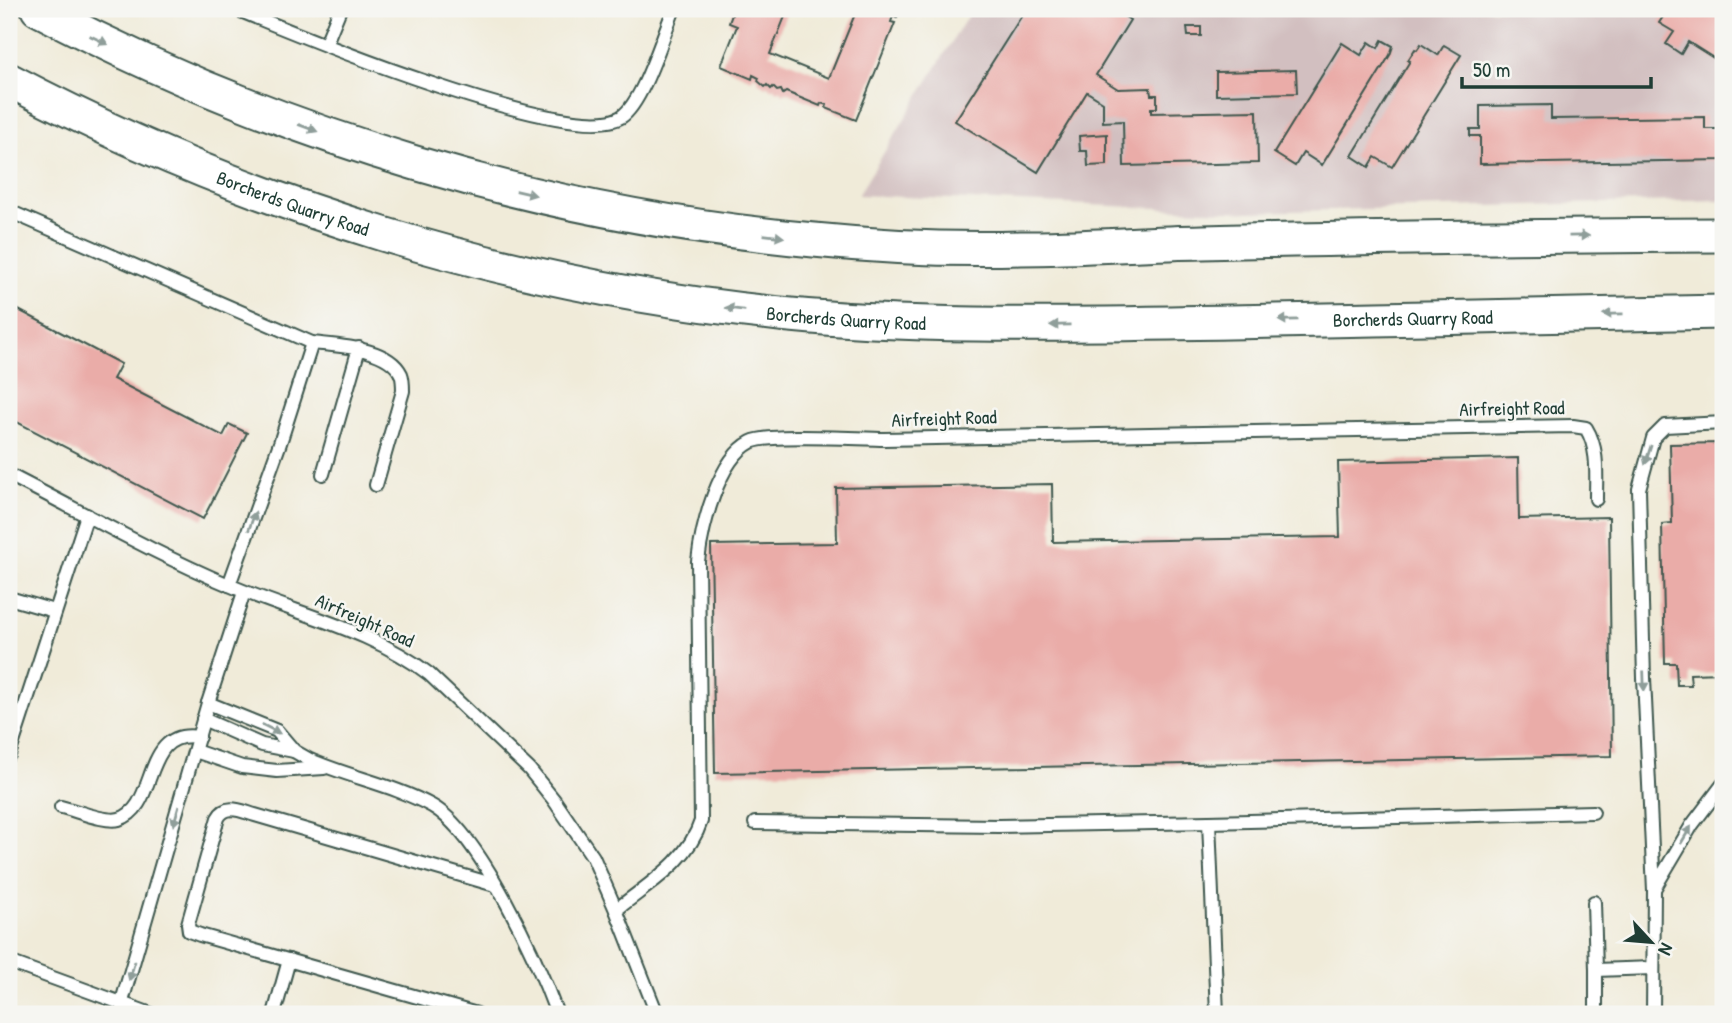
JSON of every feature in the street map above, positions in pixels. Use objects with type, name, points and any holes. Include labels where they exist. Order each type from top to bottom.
[{"type":"main road","points":[[38,9],[211,91],[364,148],[475,181],[555,200],[634,216],[726,230],[853,244],[993,249],[1366,238],[1723,235]]},
{"type":"main road","name":"Borcherds Quarry Road","points":[[9,80],[88,121],[170,156],[348,223],[507,268],[597,287],[711,306],[861,321],[988,326],[1723,312]]},
{"type":"lane","points":[[236,9],[393,71],[486,102],[573,122],[604,123],[614,121],[632,109],[674,9]]},
{"type":"lane","points":[[326,43],[340,9]]},
{"type":"lane","points":[[9,211],[312,343],[359,348],[393,363],[402,376],[403,391],[376,485]]},
{"type":"lane","points":[[229,585],[280,443],[312,343]]},
{"type":"lane","points":[[323,474],[359,348]]},
{"type":"lane","points":[[1653,1014],[1654,890],[1639,489],[1648,453],[1658,431],[1665,426],[1723,423]]},
{"type":"lane","name":"Airfreight Road","points":[[616,910],[667,871],[697,835],[701,821],[698,561],[702,531],[713,499],[738,452],[753,441],[780,438],[884,439],[1573,426],[1586,428],[1591,436],[1595,452],[1596,499]]},
{"type":"lane","name":"Airfreight Road","points":[[9,475],[157,552],[244,592],[372,640],[413,662],[429,674],[538,779],[593,857],[657,1014]]},
{"type":"lane","points":[[9,755],[87,515]]},
{"type":"lane","points":[[121,1005],[208,703],[244,592]]},
{"type":"lane","points":[[9,598],[54,611]]},
{"type":"lane","points":[[208,703],[276,731],[294,751]]},
{"type":"lane","points":[[204,719],[262,745],[294,751],[328,768],[435,808],[463,832],[495,885],[538,967],[557,1014]]},
{"type":"lane","points":[[61,807],[112,820],[124,817],[140,798],[162,751],[177,737],[199,737]]},
{"type":"lane","points":[[195,751],[242,767],[277,771],[328,768]]},
{"type":"lane","points":[[1654,890],[1692,825],[1723,784]]},
{"type":"lane","points":[[477,1014],[189,931],[188,924],[218,818],[221,811],[227,809],[495,885]]},
{"type":"lane","points":[[755,822],[999,826],[1593,812]]},
{"type":"lane","points":[[1209,822],[1217,1014]]},
{"type":"lane","points":[[1594,902],[1596,1014]]},
{"type":"lane","points":[[274,1014],[289,960]]},
{"type":"lane","points":[[9,962],[151,1014]]},
{"type":"lane","points":[[1596,970],[1653,968]]},
{"type":"shaded area","points":[[972,9],[1723,9],[1723,200],[1249,212],[858,195]]},
{"type":"building","points":[[734,9],[788,9],[770,54],[829,78],[857,9],[900,9],[897,17],[893,16],[891,22],[895,23],[856,120],[826,108],[827,105],[821,103],[820,106],[786,92],[783,94],[781,90],[777,91],[773,87],[765,87],[758,81],[759,78],[753,75],[752,79],[721,66],[737,26],[729,23]]},
{"type":"building","points":[[1026,9],[1113,9],[1130,20],[1096,75],[1118,89],[1150,88],[1151,95],[1157,95],[1157,108],[1151,108],[1151,113],[1257,111],[1258,163],[1124,166],[1123,121],[1103,122],[1103,102],[1087,92],[1038,172],[955,121]]},
{"type":"building","points":[[1668,9],[1723,9],[1723,64],[1688,42],[1681,54],[1666,44],[1674,32],[1659,23]]},
{"type":"building","points":[[1187,27],[1201,27],[1201,36],[1188,36]]},
{"type":"building","points":[[1382,40],[1393,46],[1390,55],[1322,165],[1303,153],[1295,166],[1274,153],[1342,43],[1361,55],[1369,42],[1378,48]]},
{"type":"building","points":[[1421,44],[1438,55],[1444,45],[1461,55],[1392,167],[1375,157],[1369,167],[1352,156],[1410,61],[1408,60]]},
{"type":"building","points":[[1296,70],[1297,93],[1216,95],[1216,72]]},
{"type":"building","points":[[1551,105],[1551,119],[1705,117],[1705,129],[1723,129],[1723,160],[1480,164],[1480,136],[1470,136],[1470,129],[1480,129],[1480,106]]},
{"type":"building","points":[[1107,134],[1107,165],[1088,166],[1087,151],[1080,151],[1079,136]]},
{"type":"building","points":[[9,305],[121,364],[113,379],[223,436],[229,424],[247,433],[203,519],[9,418]]},
{"type":"building","points":[[1723,443],[1723,673],[1690,674],[1691,685],[1677,685],[1676,663],[1665,663],[1662,524],[1672,523],[1670,444]]},
{"type":"building","points":[[1518,458],[1519,519],[1609,517],[1612,756],[715,773],[711,545],[837,543],[836,488],[1052,484],[1053,542],[1340,537],[1338,462]]}]
